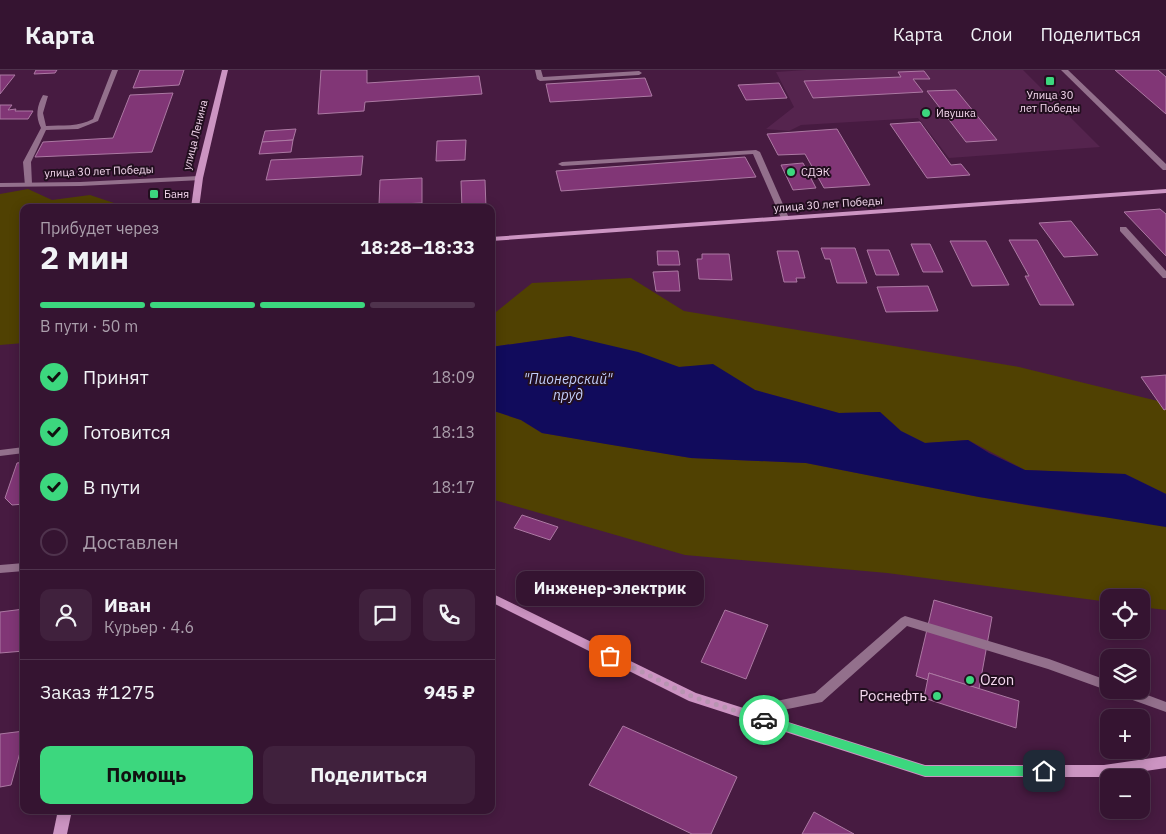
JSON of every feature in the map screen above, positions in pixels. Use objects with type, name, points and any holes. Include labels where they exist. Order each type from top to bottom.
[{"type":"street","points":[[44,128],[89,124],[96,120],[115,70]]},
{"type":"street","name":"улица Ленина","points":[[196,204],[199,178],[225,70]]},
{"type":"street","points":[[538,70],[540,79],[640,73]]},
{"type":"street","points":[[1064,70],[1166,168]]},
{"type":"street","points":[[44,128],[38,119],[38,113],[45,96]]},
{"type":"street","points":[[28,184],[27,162],[44,128]]},
{"type":"street","points":[[562,164],[756,152],[785,218]]},
{"type":"street","name":"улица 30 лет Победы","points":[[0,185],[199,178]]},
{"type":"street","name":"улица 30 лет Победы","points":[[495,239],[1166,191]]},
{"type":"street","points":[[1123,229],[1166,276]]},
{"type":"street","points":[[0,453],[20,450]]},
{"type":"street","points":[[0,569],[20,567]]},
{"type":"street","points":[[495,599],[693,697],[925,771],[1104,772],[1166,762]]},
{"type":"street","points":[[743,713],[818,698],[905,621],[1049,664],[1100,683]]},
{"type":"street","points":[[1144,699],[1166,707]]},
{"type":"street","points":[[60,834],[64,814]]},
{"type":"shaded area","name":"Ивушка","points":[[806,70],[1023,70],[1100,147],[949,158],[918,118],[801,125],[789,131],[766,129],[794,107],[776,72]]},
{"type":"shaded area","points":[[28,189],[52,200],[90,195],[117,204],[20,204],[20,343],[0,345],[0,194]]},
{"type":"shaded area","points":[[631,278],[684,311],[1019,367],[1166,403],[1166,494],[1125,474],[1025,470],[968,440],[925,443],[901,431],[880,412],[839,413],[755,390],[713,365],[679,367],[570,336],[495,346],[495,313],[532,283]]},
{"type":"shaded area","points":[[495,411],[521,420],[542,433],[691,458],[806,463],[979,497],[1086,515],[1166,523],[1166,610],[1150,608],[1150,589],[1100,589],[1100,601],[887,573],[685,555],[495,500]]},
{"type":"water","name":"\"Пионерский\" пруд","points":[[570,336],[638,352],[679,367],[713,364],[755,390],[839,413],[880,412],[901,431],[925,443],[968,440],[989,453],[1025,470],[1125,474],[1166,494],[1166,527],[979,497],[806,463],[691,458],[542,433],[521,420],[495,411],[495,346]]},
{"type":"building","points":[[36,70],[57,70],[55,73],[34,74]]},
{"type":"building","points":[[140,70],[184,70],[179,85],[133,88]]},
{"type":"building","points":[[321,70],[367,70],[367,83],[479,76],[482,94],[365,102],[364,111],[318,114]]},
{"type":"building","points":[[1115,70],[1158,70],[1166,77],[1166,114]]},
{"type":"building","points":[[924,71],[930,79],[913,79],[923,92],[813,98],[804,81],[901,77],[898,72]]},
{"type":"building","points":[[0,75],[15,75],[0,94]]},
{"type":"building","points":[[645,78],[652,96],[550,102],[546,84]]},
{"type":"building","points":[[779,83],[787,98],[746,100],[738,85]]},
{"type":"building","points":[[956,90],[997,140],[966,142],[927,91]]},
{"type":"building","points":[[173,93],[152,152],[35,157],[43,142],[113,138],[130,95]]},
{"type":"building","points":[[0,105],[12,105],[8,110],[33,111],[28,119],[0,119]]},
{"type":"building","points":[[920,122],[951,165],[961,164],[970,175],[927,178],[890,124]]},
{"type":"building","points":[[296,129],[293,140],[262,142],[265,131]]},
{"type":"building","points":[[837,129],[870,185],[824,188],[805,154],[778,155],[767,134]]},
{"type":"building","points":[[293,140],[291,152],[259,154],[262,142]]},
{"type":"building","points":[[466,140],[465,160],[436,161],[437,141]]},
{"type":"building","points":[[363,156],[361,175],[266,180],[271,160]]},
{"type":"building","points":[[745,157],[756,177],[561,191],[556,171]]},
{"type":"building","points":[[803,163],[816,188],[793,190],[781,165]]},
{"type":"building","points":[[422,178],[422,203],[379,204],[380,180]]},
{"type":"building","points":[[485,180],[486,204],[462,204],[461,181]]},
{"type":"building","points":[[1160,209],[1166,214],[1166,256],[1124,212]]},
{"type":"building","points":[[1071,221],[1098,255],[1064,257],[1039,223]]},
{"type":"building","points":[[1009,240],[1037,240],[1074,305],[1040,305],[1025,276],[1029,276]]},
{"type":"building","points":[[950,241],[986,241],[1009,285],[972,286]]},
{"type":"building","points":[[911,244],[930,244],[943,272],[923,272]]},
{"type":"building","points":[[821,248],[855,248],[867,283],[837,283],[830,259],[825,259]]},
{"type":"building","points":[[867,250],[889,250],[899,275],[876,275]]},
{"type":"building","points":[[657,251],[678,251],[680,265],[658,265]]},
{"type":"building","points":[[777,251],[798,251],[805,278],[796,278],[797,282],[784,282]]},
{"type":"building","points":[[702,254],[729,254],[732,280],[699,279],[697,259],[702,259]]},
{"type":"building","points":[[678,271],[680,291],[656,291],[653,272]]},
{"type":"building","points":[[928,286],[938,311],[886,312],[877,287]]},
{"type":"building","points":[[1166,375],[1166,409],[1164,410],[1141,377]]},
{"type":"building","points":[[17,463],[20,463],[20,504],[12,505],[5,498]]},
{"type":"building","points":[[522,515],[558,527],[550,540],[514,528]]},
{"type":"building","points":[[934,600],[992,617],[979,689],[929,673],[928,680],[916,676]]},
{"type":"building","points":[[20,610],[20,651],[0,653],[0,612]]},
{"type":"building","points":[[725,610],[768,625],[746,679],[701,662]]},
{"type":"building","points":[[929,673],[1019,701],[1016,728],[924,698]]},
{"type":"building","points":[[623,726],[737,777],[711,834],[692,834],[589,785]]},
{"type":"building","points":[[20,732],[20,752],[11,785],[0,787],[0,734]]},
{"type":"building","points":[[814,812],[854,834],[802,834]]},
{"type":"way so far","points":[[610,656],[693,697],[764,720]]},
{"type":"place","name":"Улица 30 лет Победы","points":[[1050,81]]},
{"type":"place","name":"Ивушка","points":[[926,113]]},
{"type":"place","name":"СДЭК","points":[[791,172]]},
{"type":"place","name":"Баня","points":[[154,194]]},
{"type":"place","name":"Инженер-электрик","points":[[610,656]]},
{"type":"place","name":"Ozon","points":[[970,680]]},
{"type":"place","name":"Роснефть","points":[[937,696]]},
{"type":"route","points":[[764,720],[925,771],[1044,771]]}]
